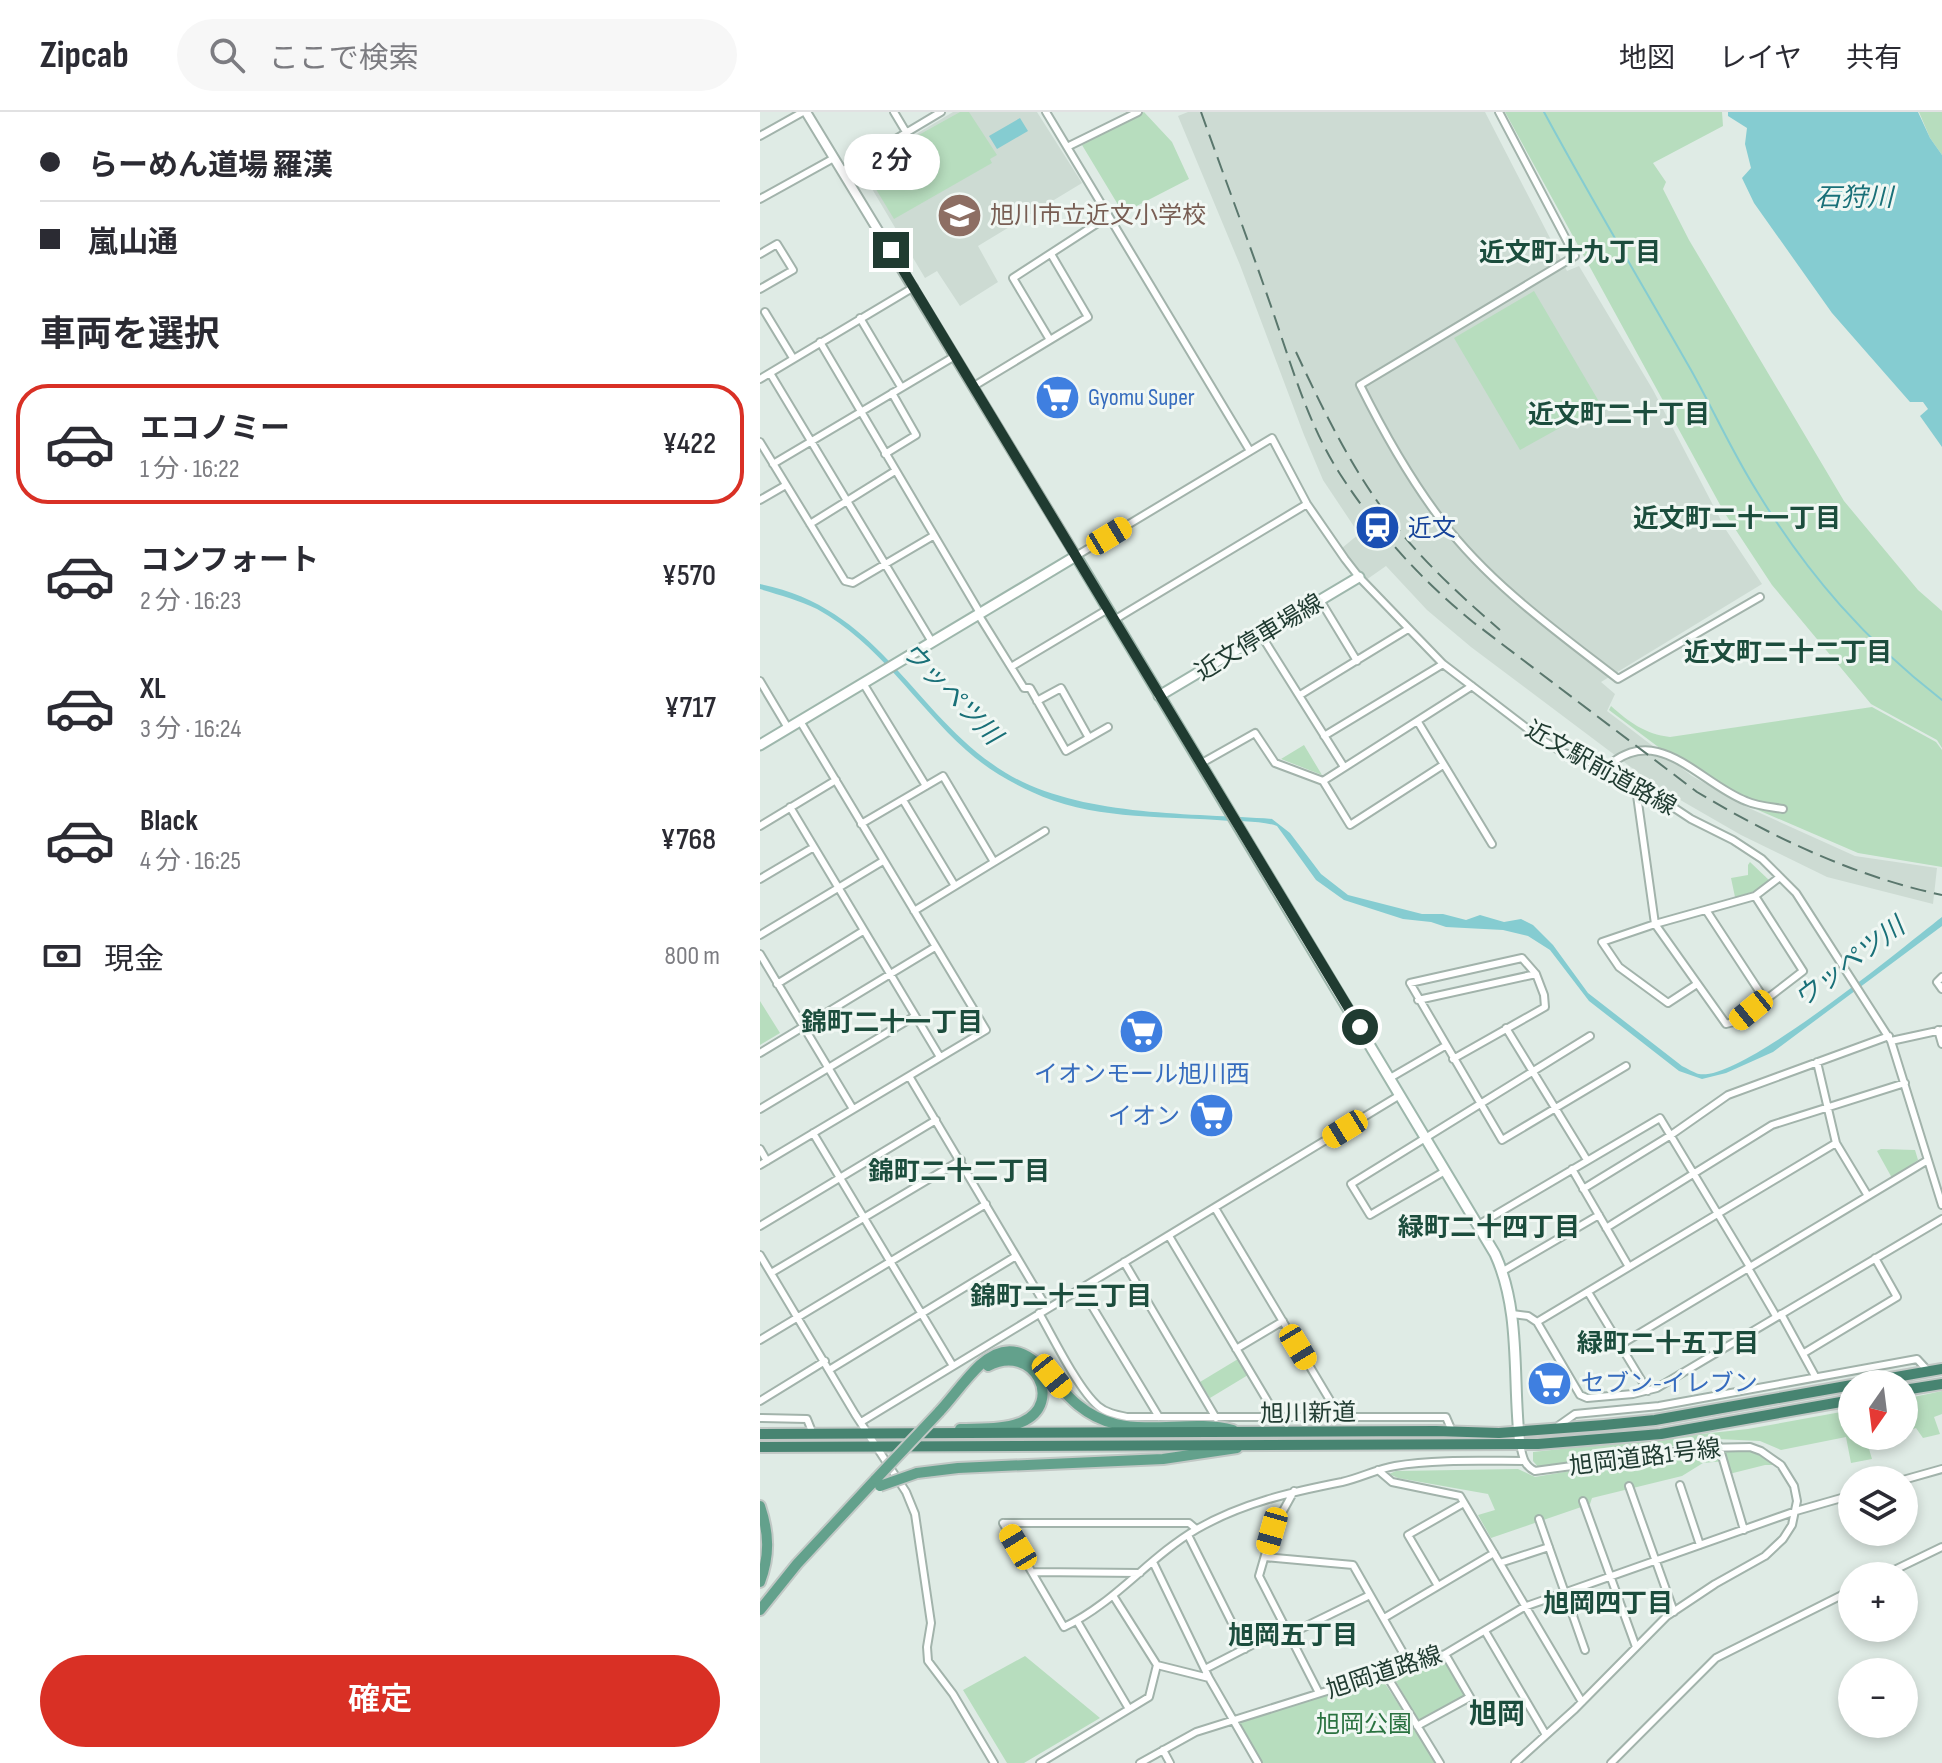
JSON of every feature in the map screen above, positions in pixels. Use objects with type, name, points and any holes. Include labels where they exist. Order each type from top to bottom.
[{"type":"highway","name":"旭川新道","points":[[1918,1373],[1942,1369]]},
{"type":"highway","points":[[1918,1388],[1942,1384]]},
{"type":"highway","name":"旭川新道","points":[[760,1434],[1518,1432],[1655,1420],[1838,1387]]},
{"type":"highway","name":"旭川新道","points":[[760,1447],[1520,1445],[1661,1434],[1838,1402]]},
{"type":"main road","points":[[760,745],[1076,556],[1503,1271],[1512,1314],[1520,1445]]},
{"type":"main road","name":"近文停車場線","points":[[1159,696],[1359,577]]},
{"type":"main road","points":[[760,1610],[797,1564],[878,1483],[979,1366],[992,1356],[1015,1352],[1040,1364],[1077,1405],[1104,1420],[1137,1427],[1215,1425],[1246,1433]]},
{"type":"main road","points":[[894,1434],[1007,1427],[1034,1414],[1043,1392],[1040,1377],[1025,1364],[1012,1359],[999,1360],[967,1382]]},
{"type":"main road","points":[[878,1483],[917,1473],[958,1468],[1163,1459],[1259,1445]]},
{"type":"main road","points":[[760,1506],[766,1523],[768,1553],[760,1582]]},
{"type":"street","points":[[760,136],[804,112],[1076,556],[1250,451],[1046,112]]},
{"type":"street","points":[[894,112],[906,132]]},
{"type":"street","points":[[842,171],[930,115],[941,112]]},
{"type":"street","points":[[1067,147],[1138,112]]},
{"type":"street","points":[[1499,112],[1575,256],[1360,385],[1390,444],[1443,523],[1484,567],[1518,600],[1618,679],[1760,597]]},
{"type":"street","points":[[760,199],[834,158]]},
{"type":"street","points":[[1050,340],[1013,278],[1107,217]]},
{"type":"street","points":[[760,254],[777,244],[793,270],[760,289]]},
{"type":"street","points":[[974,386],[1088,317],[1051,254]]},
{"type":"street","points":[[760,379],[914,287]]},
{"type":"street","points":[[765,312],[793,358]]},
{"type":"street","points":[[860,318],[901,387]]},
{"type":"street","points":[[820,342],[1011,667],[1024,688],[1030,688],[1066,751],[1108,727]]},
{"type":"street","points":[[773,464],[955,356]]},
{"type":"street","points":[[770,373],[932,642]]},
{"type":"street","points":[[885,454],[916,435],[892,393]]},
{"type":"street","name":"近文駅前道路線","points":[[1250,451],[1272,438],[1307,504],[1359,577],[1443,664],[1562,752],[1635,781],[1691,819],[1762,859],[1796,893],[1890,1038]]},
{"type":"street","points":[[760,442],[845,581],[853,583],[933,536]]},
{"type":"street","points":[[810,524],[895,471]]},
{"type":"street","points":[[760,500],[786,485]]},
{"type":"street","points":[[1114,620],[1307,504]]},
{"type":"street","points":[[1320,600],[1357,661]]},
{"type":"street","points":[[1011,667],[1108,609]]},
{"type":"street","points":[[1300,695],[1408,629]]},
{"type":"street","points":[[1261,635],[1344,767]]},
{"type":"street","points":[[1324,736],[1443,664]]},
{"type":"street","points":[[760,681],[788,728]]},
{"type":"street","points":[[863,683],[926,786]]},
{"type":"street","points":[[1323,781],[1472,686]]},
{"type":"street","points":[[1037,701],[1061,688],[1089,738]]},
{"type":"street","points":[[760,1149],[764,1163],[986,1030],[800,721]]},
{"type":"street","points":[[1418,722],[1492,844]]},
{"type":"street","points":[[1200,764],[1255,733],[1275,763],[1323,781],[1350,825],[1443,765]]},
{"type":"street","points":[[1606,768],[1618,757],[1651,749],[1669,754],[1746,801],[1783,809]]},
{"type":"street","points":[[861,824],[943,776],[994,862]]},
{"type":"street","points":[[760,826],[836,780]]},
{"type":"street","points":[[1635,781],[1655,924],[1726,1024],[1738,1021],[1803,971],[1755,896]]},
{"type":"street","points":[[903,800],[955,886]]},
{"type":"street","points":[[790,807],[940,1057]]},
{"type":"street","points":[[914,911],[1045,831]]},
{"type":"street","points":[[760,879],[814,847]]},
{"type":"street","points":[[760,935],[883,861]]},
{"type":"street","points":[[1697,984],[1668,1003],[1619,967],[1602,942],[1755,896],[1780,877]]},
{"type":"street","points":[[1706,910],[1765,1000]]},
{"type":"street","points":[[777,984],[863,931]]},
{"type":"street","points":[[760,1053],[935,947]]},
{"type":"street","points":[[760,954],[853,1109]]},
{"type":"street","points":[[1453,1059],[1545,1007],[1536,974],[1522,958],[1410,983],[1418,1000],[1479,1104],[1502,1140],[1626,1066]]},
{"type":"street","points":[[1418,1000],[1536,974]]},
{"type":"street","points":[[1942,977],[1937,982],[1942,989]]},
{"type":"street","points":[[760,1109],[915,1016]]},
{"type":"street","points":[[1506,1028],[1587,1160]]},
{"type":"street","points":[[1583,1189],[1671,1135],[1728,1095],[1890,1038],[1940,1030],[1942,1044]]},
{"type":"street","points":[[1445,1171],[1370,1215],[1351,1184],[1590,1036]]},
{"type":"street","points":[[1890,1038],[1942,1205]]},
{"type":"street","points":[[1390,1078],[1445,1046]]},
{"type":"street","points":[[1817,1062],[1836,1143],[1868,1196]]},
{"type":"street","points":[[909,1076],[1047,1308]]},
{"type":"street","points":[[1606,1228],[1772,1125],[1905,1083]]},
{"type":"street","points":[[861,1422],[1400,1095]]},
{"type":"street","points":[[1478,1225],[1660,1118],[1804,1353],[1815,1376]]},
{"type":"street","points":[[760,1226],[936,1120]]},
{"type":"street","points":[[813,1133],[953,1366]]},
{"type":"street","points":[[1537,1322],[1836,1143]]},
{"type":"street","points":[[771,1273],[961,1160]]},
{"type":"street","points":[[1620,1345],[1928,1160]]},
{"type":"street","points":[[1572,1169],[1629,1267]]},
{"type":"street","points":[[760,1340],[986,1204]]},
{"type":"street","points":[[1215,1208],[1340,1417]]},
{"type":"street","points":[[1503,1271],[1599,1215]]},
{"type":"street","points":[[1512,1314],[1528,1316],[1537,1322],[1580,1395],[1587,1398],[1648,1391],[1942,1219]]},
{"type":"street","points":[[1169,1236],[1277,1417]]},
{"type":"street","points":[[760,1255],[906,1492],[915,1514],[931,1623],[928,1661],[953,1694],[994,1763]]},
{"type":"street","points":[[829,1370],[1016,1256]]},
{"type":"street","points":[[1804,1353],[1897,1297],[1875,1258]]},
{"type":"street","points":[[1124,1262],[1216,1418]]},
{"type":"street","points":[[1081,1288],[1159,1417]]},
{"type":"street","points":[[1588,1292],[1648,1391]]},
{"type":"street","points":[[1039,1313],[1086,1392],[1098,1407],[1111,1414],[1216,1418],[1446,1417],[1453,1432]]},
{"type":"street","points":[[1236,1349],[1283,1321]]},
{"type":"street","points":[[1555,1428],[1575,1414],[1659,1406],[1917,1359],[1928,1371]]},
{"type":"street","points":[[760,1401],[825,1361]]},
{"type":"street","points":[[760,1418],[807,1419],[813,1434]]},
{"type":"street","points":[[1196,1529],[1189,1523],[1003,1523],[1064,1627],[1114,1597],[1196,1529],[1236,1510],[1294,1491],[1347,1481],[1398,1465],[1524,1461],[1520,1445]]},
{"type":"street","points":[[1719,1446],[1744,1530]]},
{"type":"street","name":"旭岡道路1号線","points":[[1524,1461],[1535,1471],[1719,1446],[1750,1447],[1781,1465],[1794,1486],[1796,1511]]},
{"type":"street","points":[[1918,1476],[1942,1469]]},
{"type":"street","points":[[1378,1470],[1392,1482],[1460,1496],[1582,1702]]},
{"type":"street","points":[[1680,1485],[1700,1545]]},
{"type":"street","points":[[1629,1486],[1674,1612]]},
{"type":"street","points":[[1294,1491],[1272,1531],[1259,1576],[1319,1693]]},
{"type":"street","name":"旭岡道路線","points":[[1140,1763],[1196,1732],[1232,1719],[1445,1654],[1524,1607],[1838,1499]]},
{"type":"street","points":[[1583,1501],[1636,1647]]},
{"type":"street","points":[[1438,1586],[1408,1535],[1464,1503]]},
{"type":"street","points":[[1515,1763],[1674,1612],[1765,1556],[1783,1539],[1796,1511]]},
{"type":"street","points":[[1539,1519],[1585,1650]]},
{"type":"street","points":[[1188,1535],[1245,1649]]},
{"type":"street","points":[[1500,1563],[1549,1547]]},
{"type":"street","points":[[1911,1562],[1942,1547]]},
{"type":"street","points":[[1384,1618],[1494,1553]]},
{"type":"street","points":[[1265,1557],[1353,1565],[1410,1665]]},
{"type":"street","points":[[1153,1562],[1209,1678],[1258,1763]]},
{"type":"street","points":[[1033,1572],[1140,1573]]},
{"type":"street","points":[[1205,1669],[1370,1595]]},
{"type":"street","points":[[1114,1597],[1157,1665],[1209,1678]]},
{"type":"street","points":[[1611,1763],[1716,1658],[1838,1597]]},
{"type":"street","points":[[1077,1621],[1129,1709]]},
{"type":"street","points":[[1485,1631],[1546,1735]]},
{"type":"street","points":[[1417,1726],[1470,1697],[1445,1654]]},
{"type":"street","points":[[1040,1763],[1149,1697],[1157,1665]]},
{"type":"street","points":[[1385,1673],[1440,1763]]},
{"type":"street","points":[[1163,1750],[1170,1763]]},
{"type":"shaded area","name":"旭川市立近文小学校","points":[[953,112],[1037,112],[1082,183],[978,246],[998,282],[960,306],[937,271],[925,278],[862,172],[863,166]]},
{"type":"shaded area","points":[[1188,112],[1485,112],[1567,271],[1579,266],[1653,390],[1726,530],[1762,584],[1601,682],[1615,694],[1607,711],[1692,776],[1751,809],[1855,856],[1937,868],[1933,904],[1827,877],[1741,835],[1656,786],[1471,647],[1427,610],[1386,566],[1366,580],[1342,548],[1359,534],[1323,480],[1304,435],[1240,265],[1178,116]]},
{"type":"green space","points":[[960,112],[969,112],[997,155],[990,159],[992,163],[894,219],[868,176],[870,162]]},
{"type":"green space","points":[[1144,112],[1172,142],[1189,179],[1123,213],[1082,145]]},
{"type":"green space","points":[[1505,112],[1722,112],[1723,126],[1653,163],[1666,182],[1663,189],[1689,240],[1844,501],[1918,590],[1942,611],[1942,748],[1937,740],[1871,704],[1772,585],[1724,512]]},
{"type":"green space","points":[[1919,112],[1942,112],[1942,155],[1930,138]]},
{"type":"green space","points":[[1534,291],[1601,405],[1520,450],[1454,338]]},
{"type":"green space","points":[[1611,706],[1638,726],[1670,737],[1872,707],[1936,742],[1942,750],[1942,867],[1858,853],[1751,807],[1693,773],[1609,710]]},
{"type":"green space","points":[[1304,745],[1322,775],[1281,759]]},
{"type":"green space","points":[[1750,862],[1770,881],[1753,892],[1735,897],[1731,878],[1748,875]]},
{"type":"green space","points":[[760,1001],[780,1033],[760,1045]]},
{"type":"green space","points":[[1915,1150],[1918,1160],[1892,1178],[1877,1151]]},
{"type":"green space","points":[[1238,1359],[1248,1375],[1210,1398],[1200,1382]]},
{"type":"green space","points":[[1942,1391],[1942,1414],[1934,1417],[1940,1434],[1923,1438],[1918,1431],[1918,1396]]},
{"type":"green space","points":[[1838,1413],[1838,1439],[1781,1450],[1760,1441],[1717,1439],[1539,1468],[1533,1461],[1533,1452],[1748,1429]]},
{"type":"green space","points":[[1750,1447],[1781,1465],[1765,1465],[1729,1474],[1725,1461],[1703,1463],[1682,1476],[1592,1498],[1590,1504],[1491,1538],[1478,1515],[1495,1510],[1488,1494],[1389,1474],[1396,1471],[1518,1469],[1535,1477],[1704,1448]]},
{"type":"green space","points":[[1848,1450],[1869,1450],[1872,1459],[1851,1463]]},
{"type":"green space","points":[[1025,1656],[1100,1718],[1024,1763],[1007,1763],[963,1690]]},
{"type":"green space","points":[[1443,1659],[1466,1696],[1419,1722],[1393,1676]]},
{"type":"green space","name":"旭岡公園","points":[[1382,1679],[1437,1763],[1258,1763],[1233,1722]]},
{"type":"water","name":"石狩川","points":[[1728,112],[1918,112],[1942,155],[1942,447],[1920,416],[1928,409],[1923,402],[1910,402],[1832,313],[1754,203],[1742,178],[1751,168],[1745,144],[1747,128],[1728,116]]},
{"type":"water","points":[[1020,118],[1028,131],[997,149],[989,136]]},
{"type":"water","points":[[760,584],[802,597],[837,616],[867,639],[945,723],[974,749],[1006,773],[1035,787],[1067,798],[1135,810],[1272,819],[1290,833],[1321,874],[1348,895],[1422,914],[1443,914],[1466,920],[1480,915],[1504,922],[1521,919],[1533,925],[1553,945],[1588,993],[1682,1066],[1699,1074],[1720,1071],[1784,1036],[1942,917],[1942,926],[1773,1052],[1726,1073],[1702,1079],[1679,1071],[1589,1001],[1550,950],[1528,936],[1503,930],[1446,927],[1403,919],[1344,900],[1316,880],[1277,826],[1100,812],[1054,801],[1014,783],[966,750],[878,656],[839,623],[817,609],[760,589]]},
{"type":"waterway","points":[[1544,112],[1691,370],[1740,463],[1777,523],[1840,605],[1888,654],[1942,700]]},
{"type":"railway","points":[[1201,112],[1294,374],[1319,435],[1354,495],[1384,535],[1417,571],[1473,622],[1697,792],[1815,854],[1877,877],[1942,895]]},
{"type":"railway","points":[[1296,352],[1342,444],[1382,509],[1434,569],[1500,630]]},
{"type":"place","name":"旭川市立近文小学校","points":[[959,215]]},
{"type":"place","name":"Gyomu Super","points":[[1057,397]]},
{"type":"place","name":"近文","points":[[1377,528]]},
{"type":"place","name":"イオンモール旭川西","points":[[1142,1032]]},
{"type":"place","name":"イオン","points":[[1211,1116]]},
{"type":"place","name":"セブン-イレブン","points":[[1550,1383]]},
{"type":"district","name":"近文町十九丁目","points":[[1570,252]]},
{"type":"district","name":"近文町二十丁目","points":[[1619,414]]},
{"type":"district","name":"近文町二十一丁目","points":[[1737,518]]},
{"type":"district","name":"近文町二十二丁目","points":[[1788,652]]},
{"type":"district","name":"錦町二十一丁目","points":[[892,1022]]},
{"type":"district","name":"錦町二十二丁目","points":[[959,1171]]},
{"type":"district","name":"緑町二十四丁目","points":[[1489,1227]]},
{"type":"district","name":"錦町二十三丁目","points":[[1061,1296]]},
{"type":"district","name":"緑町二十五丁目","points":[[1668,1343]]},
{"type":"district","name":"旭岡四丁目","points":[[1608,1603]]},
{"type":"district","name":"旭岡五丁目","points":[[1293,1635]]},
{"type":"district","name":"旭岡","points":[[1497,1713]]},
{"type":"route","points":[[891,250],[1360,1027]]},
{"type":"water label","name":"ウッペツ川","points":[[952,693]]},
{"type":"water label","name":"ウッペツ川","points":[[1849,962]]}]
